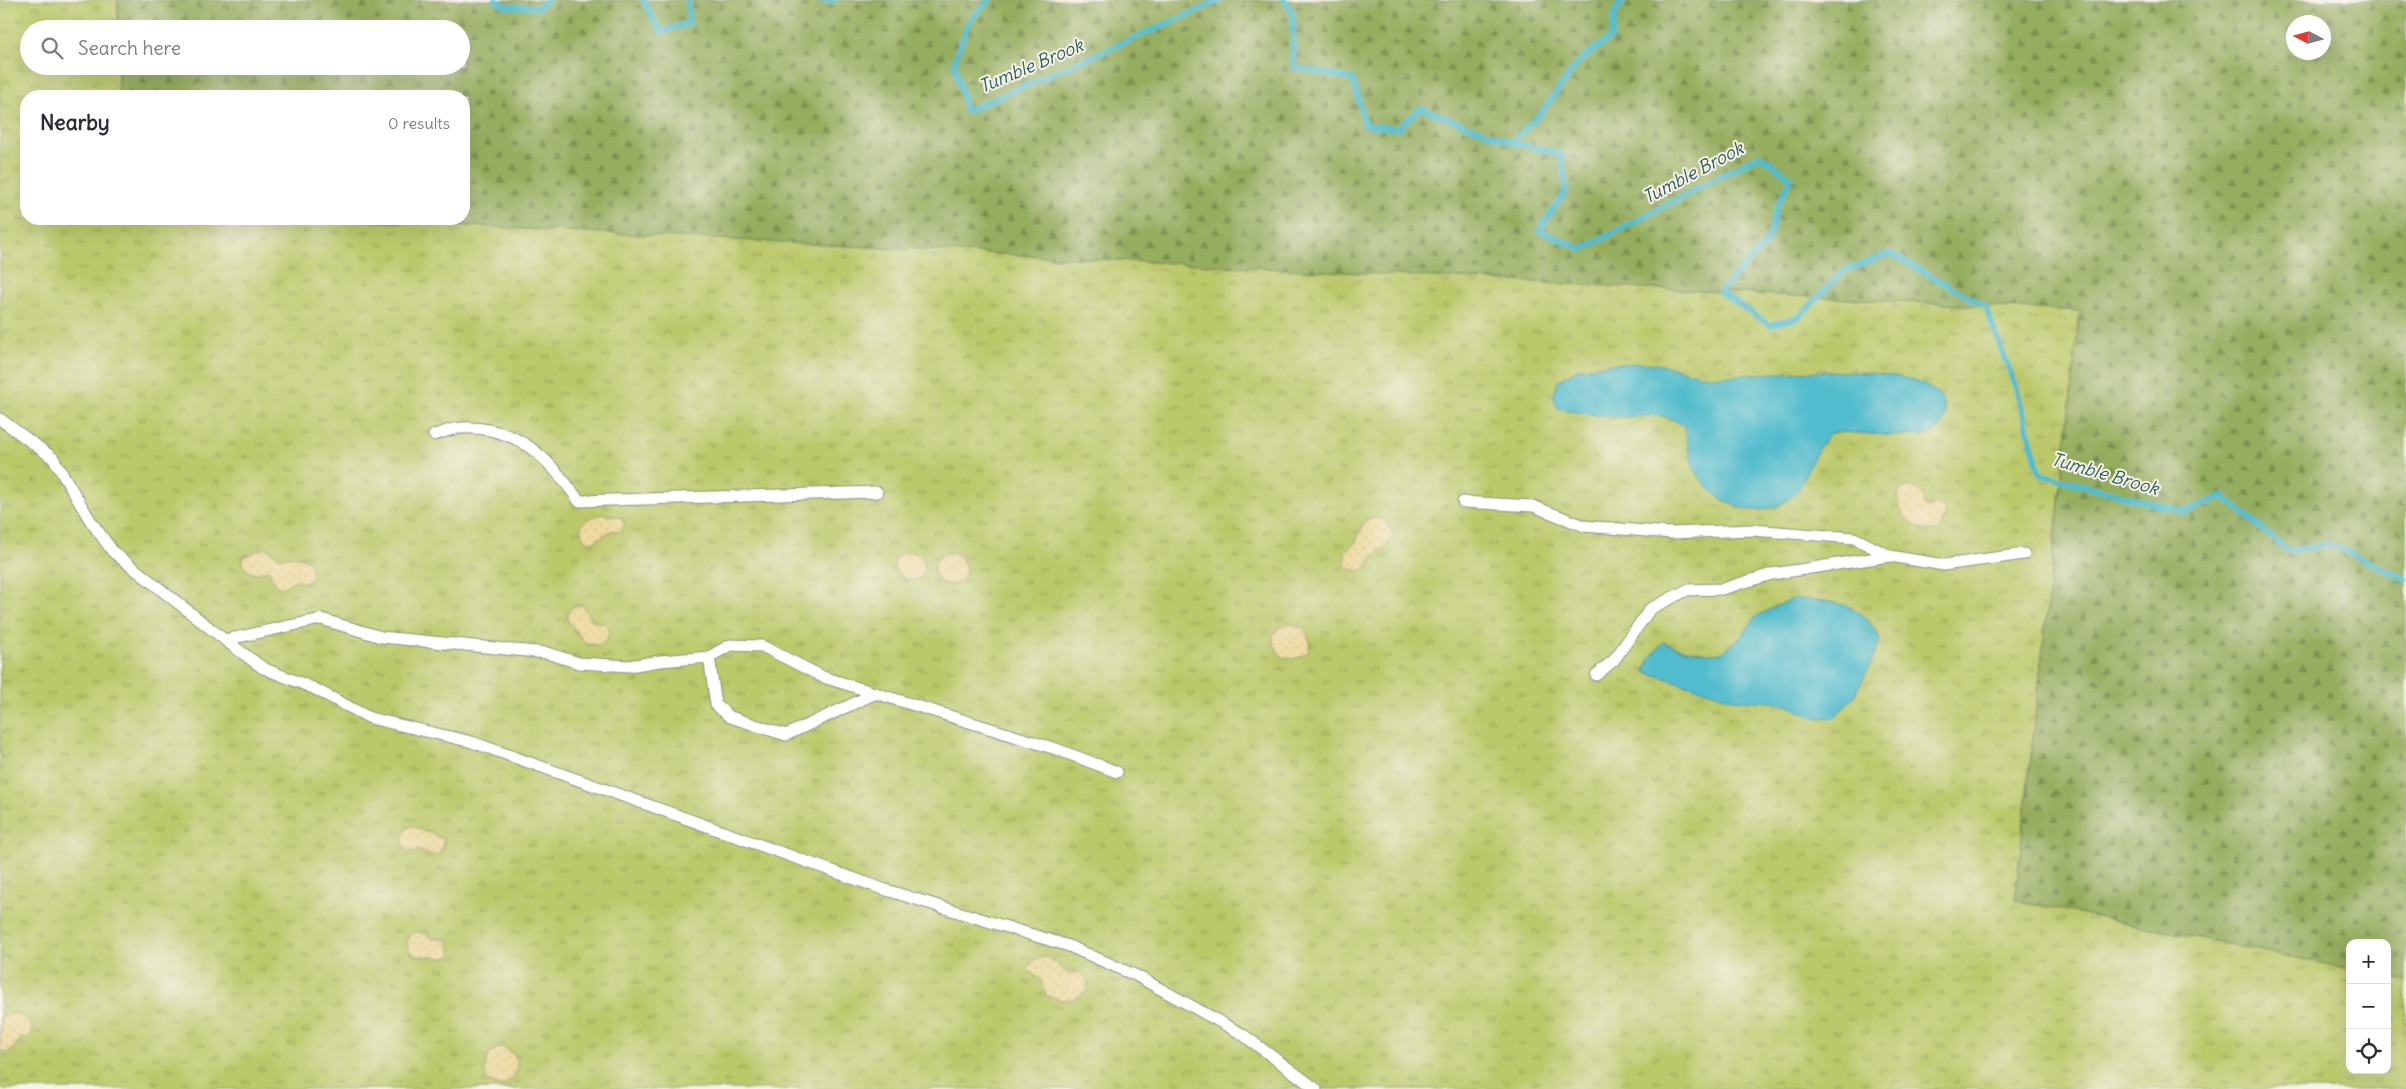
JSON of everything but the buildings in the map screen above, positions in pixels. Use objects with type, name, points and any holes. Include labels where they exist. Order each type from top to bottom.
[{"type":"lane","points":[[0,419],[53,458],[90,520],[113,552],[263,668],[313,688],[370,718],[472,742],[883,889],[1069,946],[1137,976],[1242,1034],[1316,1089]]},
{"type":"lane","points":[[434,435],[459,428],[501,431],[537,451],[562,477],[579,501],[877,492]]},
{"type":"lane","points":[[1463,502],[1533,506],[1584,526],[1671,532],[1753,530],[1854,538],[1890,556],[1944,565],[2024,554]]},
{"type":"lane","points":[[1596,675],[1614,660],[1650,609],[1688,590],[1722,589],[1772,574],[1890,556]]},
{"type":"lane","points":[[225,640],[321,618],[381,637],[547,652],[579,663],[629,666],[660,660],[709,658],[730,645],[762,646],[823,677],[1056,748],[1117,772]]},
{"type":"lane","points":[[709,658],[716,705],[730,717],[786,735],[876,693]]},
{"type":"green space","points":[[0,0],[118,0],[118,20],[20,20],[20,75],[118,75],[118,90],[20,90],[20,225],[453,225],[2080,311],[2015,900],[2346,968],[2346,1074],[2391,1074],[2391,978],[2406,980],[2406,1089],[0,1089]]},
{"type":"green space","points":[[118,0],[2406,0],[2406,980],[2391,978],[2391,939],[2346,939],[2346,968],[2015,900],[2080,311],[453,225],[470,225],[470,90],[118,90],[118,75],[470,75],[470,20],[118,20]]},
{"type":"sand","points":[[1910,486],[1922,493],[1924,506],[1929,508],[1936,504],[1943,507],[1946,513],[1939,531],[1922,529],[1914,525],[1903,514],[1898,499],[1899,490]]},
{"type":"sand","points":[[602,514],[620,517],[625,524],[619,532],[612,530],[595,541],[587,542],[581,532],[583,524],[586,520]]},
{"type":"sand","points":[[1372,518],[1384,519],[1394,534],[1367,566],[1360,571],[1350,569],[1345,562],[1345,552],[1356,542],[1364,522]]},
{"type":"sand","points":[[265,548],[281,558],[297,556],[311,564],[312,576],[309,581],[303,583],[295,580],[282,588],[277,586],[268,570],[253,574],[245,569],[242,562],[245,556]]},
{"type":"sand","points":[[906,552],[921,554],[923,558],[924,571],[917,581],[903,578],[894,568],[895,557]]},
{"type":"sand","points":[[950,553],[956,554],[961,558],[965,563],[965,575],[961,580],[956,584],[950,585],[944,584],[939,580],[935,575],[934,569],[935,563],[939,558],[944,554]]},
{"type":"sand","points":[[582,605],[592,620],[604,623],[610,629],[607,640],[598,645],[586,644],[567,619],[571,608]]},
{"type":"sand","points":[[1289,624],[1304,628],[1310,641],[1309,651],[1299,657],[1281,657],[1273,643],[1273,635],[1279,628]]},
{"type":"sand","points":[[413,826],[444,839],[440,853],[433,856],[423,851],[406,851],[403,845],[403,837],[407,828]]},
{"type":"sand","points":[[416,932],[426,934],[433,939],[446,939],[451,947],[451,956],[442,958],[419,956],[409,951],[408,937]]},
{"type":"sand","points":[[1045,957],[1054,961],[1068,974],[1080,972],[1087,980],[1087,990],[1078,997],[1068,1000],[1046,995],[1041,980],[1027,970],[1034,960]]},
{"type":"sand","points":[[15,1013],[27,1019],[31,1025],[31,1033],[29,1038],[22,1037],[13,1049],[6,1053],[0,1051],[0,1018]]},
{"type":"sand","points":[[502,1047],[514,1056],[517,1066],[513,1077],[501,1086],[487,1081],[485,1069],[493,1050]]},
{"type":"water","points":[[1610,364],[1656,364],[1711,376],[1800,372],[1877,373],[1909,379],[1933,390],[1944,406],[1945,416],[1942,424],[1936,431],[1921,435],[1896,436],[1842,432],[1830,433],[1816,453],[1796,492],[1782,503],[1768,509],[1753,510],[1738,507],[1723,500],[1700,478],[1689,454],[1684,426],[1676,421],[1661,416],[1607,416],[1558,408],[1553,397],[1558,381],[1577,369]]},
{"type":"water","points":[[1793,598],[1821,600],[1844,605],[1864,616],[1880,639],[1870,666],[1853,698],[1834,718],[1812,717],[1789,706],[1773,702],[1735,700],[1645,672],[1650,658],[1663,642],[1686,650],[1719,654],[1741,637],[1755,617]]},
{"type":"waterway","name":"Tumble Brook","points":[[495,0],[506,6],[539,7],[547,0]]},
{"type":"waterway","name":"Tumble Brook","points":[[643,0],[660,31],[689,23],[688,0]]},
{"type":"waterway","name":"Tumble Brook","points":[[818,0],[834,0]]},
{"type":"waterway","name":"Tumble Brook","points":[[989,0],[969,21],[954,62],[966,111],[1221,0]]},
{"type":"waterway","name":"Tumble Brook","points":[[1284,0],[1293,13],[1293,67],[1353,79],[1365,125],[1398,128],[1420,108],[1512,142],[1561,154],[1566,191],[1539,230],[1582,249],[1760,155],[1791,178],[1777,207],[1768,240],[1720,292],[1770,325],[1799,317],[1843,271],[1890,253],[1985,306],[2016,387],[2040,474],[2185,512],[2223,496],[2288,551],[2330,544],[2406,579]]},
{"type":"waterway","points":[[1512,142],[1541,113],[1579,61],[1611,37],[1616,9],[1624,0]]}]
